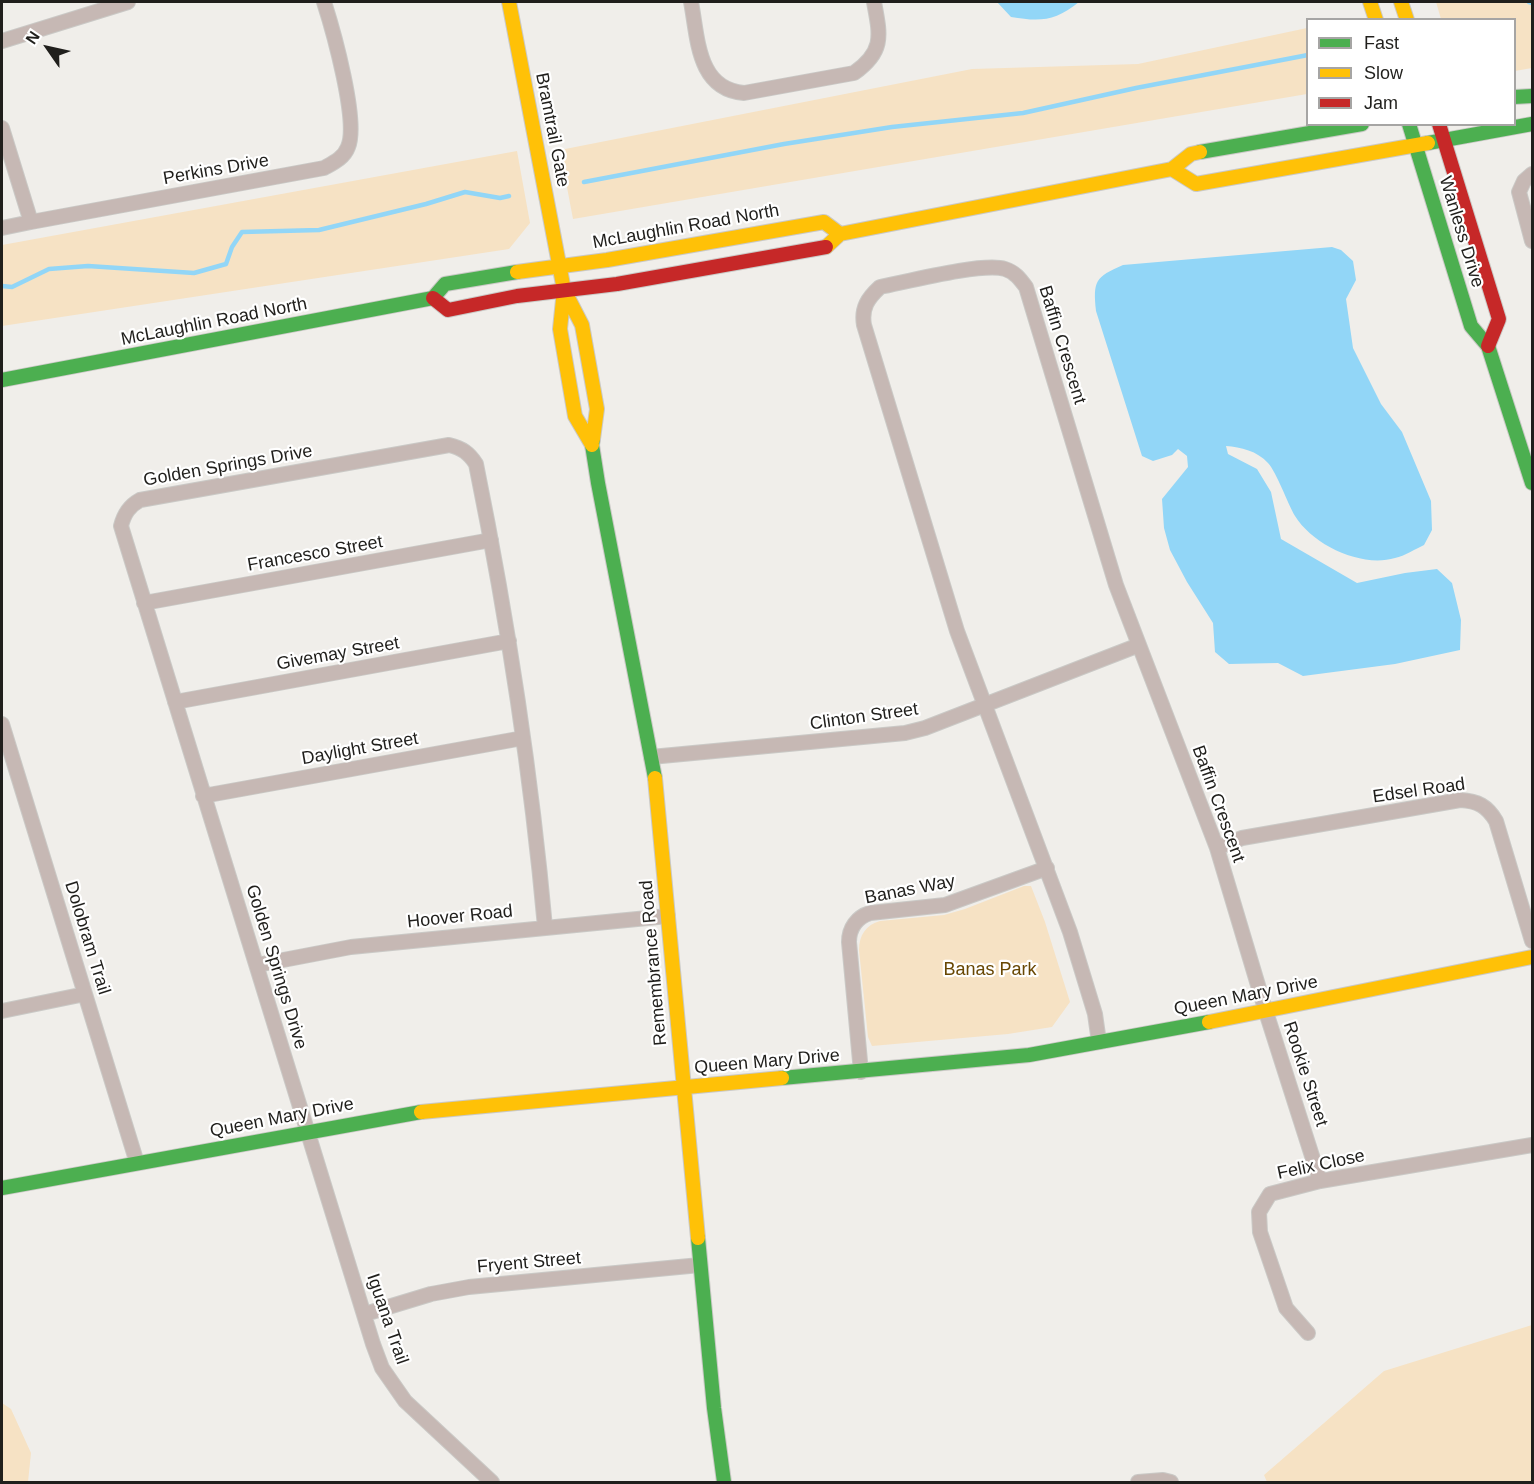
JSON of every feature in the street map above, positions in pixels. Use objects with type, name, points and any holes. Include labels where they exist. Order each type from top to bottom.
[{"type":"street","points":[[2,41],[128,2]]},
{"type":"street","name":"Perkins Drive","points":[[2,228],[324,168],[339,159],[348,149],[353,132],[337,45],[324,2]]},
{"type":"street","name":"Bramtrail Gate","points":[[509,2],[564,290]]},
{"type":"street","points":[[692,2],[706,70],[719,85],[744,93],[854,73],[868,63],[875,53],[880,34],[874,2]]},
{"type":"street","points":[[1370,2],[1375,18]]},
{"type":"street","points":[[1401,2],[1406,18]]},
{"type":"street","points":[[1516,97],[1533,96]]},
{"type":"street","points":[[1172,169],[1196,184],[1533,124]]},
{"type":"street","points":[[433,298],[448,310],[517,296],[617,284],[825,248],[840,234],[1172,169],[1191,154],[1351,126]]},
{"type":"street","name":"Wanless Drive","points":[[1410,126],[1471,326],[1488,346],[1533,483]]},
{"type":"street","name":"Wanless Drive","points":[[1440,126],[1499,319],[1488,346]]},
{"type":"street","points":[[2,128],[31,222]]},
{"type":"street","points":[[1533,174],[1524,180],[1519,192],[1533,241]]},
{"type":"street","name":"McLaughlin Road North","points":[[2,380],[433,298],[445,284],[607,260],[824,222],[840,234]]},
{"type":"street","name":"Baffin Crescent","points":[[1099,1042],[1096,1020],[1070,932],[957,632],[864,325],[864,306],[880,287],[988,266],[1007,269],[1021,279],[1026,287],[1116,585],[1217,848],[1266,1012]]},
{"type":"street","name":"Remembrance Road","points":[[564,290],[560,329],[575,416],[592,445]]},
{"type":"street","name":"Remembrance Road","points":[[564,290],[582,325],[597,409],[592,445],[655,778],[714,1408],[724,1482]]},
{"type":"street","name":"Golden Springs Drive","points":[[306,1131],[121,526],[126,512],[133,504],[151,498],[449,445],[461,448],[470,454],[476,464],[509,641],[537,838],[545,927]]},
{"type":"street","name":"Francesco Street","points":[[144,603],[491,540]]},
{"type":"street","name":"Givemay Street","points":[[175,702],[509,641]]},
{"type":"street","name":"Clinton Street","points":[[651,757],[905,733],[925,728],[1139,645]]},
{"type":"street","name":"Dolobram Trail","points":[[2,724],[137,1163]]},
{"type":"street","name":"Daylight Street","points":[[203,796],[523,738]]},
{"type":"street","name":"Edsel Road","points":[[1217,848],[1242,838],[1460,800],[1475,801],[1489,809],[1496,821],[1533,941]]},
{"type":"street","name":"Banas Way","points":[[861,1072],[849,942],[854,924],[870,913],[945,905],[1047,868]]},
{"type":"street","name":"Hoover Road","points":[[257,965],[351,947],[668,916]]},
{"type":"street","name":"Queen Mary Drive","points":[[2,1188],[411,1113],[1029,1055],[1266,1012],[1533,957]]},
{"type":"street","points":[[2,1011],[86,994]]},
{"type":"street","name":"Rookie Street","points":[[1266,1012],[1320,1181]]},
{"type":"street","name":"Iguana Trail","points":[[306,1131],[382,1368],[399,1394],[492,1482]]},
{"type":"street","name":"Felix Close","points":[[1308,1333],[1286,1308],[1260,1232],[1259,1212],[1270,1194],[1320,1181],[1533,1145]]},
{"type":"street","name":"Fryent Street","points":[[365,1314],[430,1294],[469,1287],[700,1265]]},
{"type":"street","points":[[1138,1482],[1163,1480],[1171,1482]]},
{"type":"green space","points":[[1436,2],[1532,2],[1532,68],[1516,71],[1516,18],[1441,18]]},
{"type":"green space","points":[[1306,28],[1306,94],[573,219],[560,150],[972,69],[1138,64]]},
{"type":"green space","points":[[517,151],[530,223],[509,249],[2,326],[2,245]]},
{"type":"green space","name":"Banas Park","points":[[1024,886],[1031,886],[1070,1002],[1052,1027],[1008,1034],[872,1046],[868,1037],[859,950],[860,940],[867,928],[880,921],[944,915]]},
{"type":"green space","points":[[1532,1325],[1532,1482],[1267,1482],[1264,1475],[1384,1371]]},
{"type":"green space","points":[[2,1403],[11,1409],[31,1453],[28,1482],[2,1482]]},
{"type":"water","points":[[997,2],[1079,2],[1055,16],[1031,19],[1011,17]]},
{"type":"water","points":[[1332,247],[1341,250],[1353,261],[1356,280],[1346,299],[1353,348],[1381,404],[1402,432],[1431,501],[1432,530],[1424,545],[1395,558],[1368,560],[1339,552],[1303,527],[1295,516],[1275,474],[1264,459],[1248,450],[1226,446],[1228,454],[1257,469],[1271,492],[1281,539],[1357,583],[1437,569],[1452,583],[1461,620],[1460,650],[1395,664],[1303,676],[1278,663],[1229,664],[1215,652],[1213,623],[1170,550],[1164,528],[1162,499],[1188,467],[1187,456],[1178,449],[1172,455],[1153,461],[1142,456],[1096,311],[1095,293],[1101,277],[1123,265]]},
{"type":"waterway","points":[[584,182],[784,144],[892,127],[1023,113],[1136,88],[1306,55]]},
{"type":"waterway","points":[[2,286],[12,287],[49,269],[88,266],[194,273],[226,264],[232,247],[242,232],[319,230],[465,192],[500,198],[509,196]]},
{"type":"traffic: fast","points":[[1516,97],[1532,96]]},
{"type":"traffic: fast","points":[[1428,143],[1532,124]]},
{"type":"traffic: fast","points":[[1200,152],[1350,126]]},
{"type":"traffic: fast","points":[[1410,126],[1471,326],[1488,346],[1532,483]]},
{"type":"traffic: fast","points":[[2,380],[433,298],[445,284],[517,272]]},
{"type":"traffic: fast","points":[[593,439],[598,483],[655,778]]},
{"type":"traffic: fast","points":[[782,1078],[1029,1055],[1209,1022]]},
{"type":"traffic: fast","points":[[2,1188],[421,1112]]},
{"type":"traffic: fast","points":[[698,1238],[714,1408],[724,1482]]},
{"type":"traffic: slow","points":[[509,2],[564,290],[582,325],[597,409],[593,439]]},
{"type":"traffic: slow","points":[[1370,2],[1375,18]]},
{"type":"traffic: slow","points":[[1401,2],[1406,18]]},
{"type":"traffic: slow","points":[[1172,169],[1196,184],[1428,143]]},
{"type":"traffic: slow","points":[[826,247],[840,234],[1172,169],[1191,154],[1200,152]]},
{"type":"traffic: slow","points":[[517,272],[607,260],[824,222],[840,234]]},
{"type":"traffic: slow","points":[[564,290],[560,329],[575,416],[592,445]]},
{"type":"traffic: slow","points":[[655,778],[698,1238]]},
{"type":"traffic: slow","points":[[1209,1022],[1532,957]]},
{"type":"traffic: slow","points":[[421,1112],[782,1078]]},
{"type":"traffic: jam","points":[[1440,126],[1499,319],[1488,346]]},
{"type":"traffic: jam","points":[[433,298],[448,310],[517,296],[617,284],[826,247]]}]
